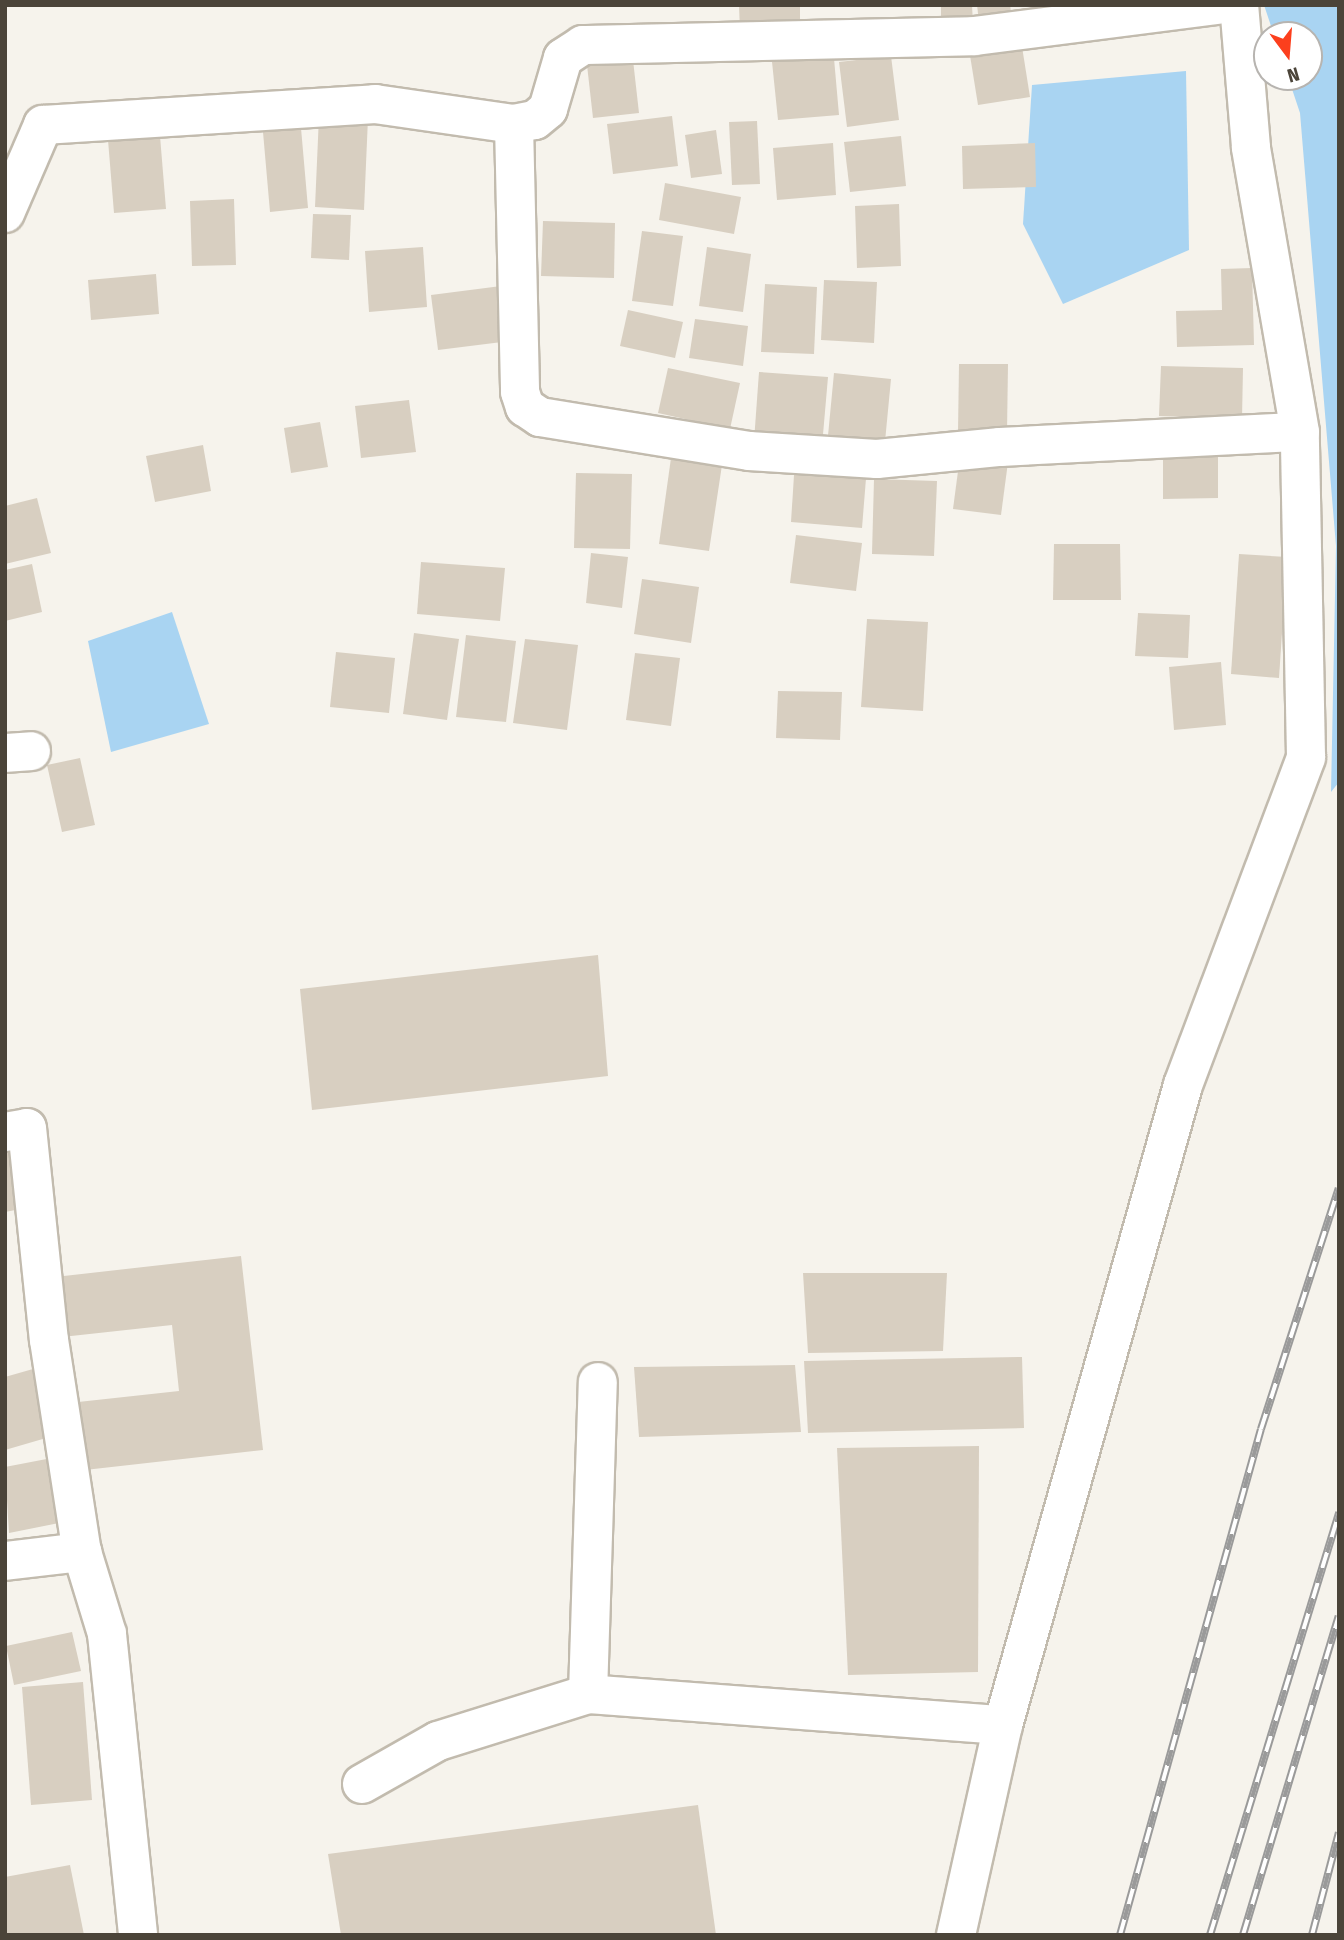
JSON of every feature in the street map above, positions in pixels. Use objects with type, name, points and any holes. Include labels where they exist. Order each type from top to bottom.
[{"type":"street","points":[[5,213],[43,125],[375,104],[514,124],[535,120],[548,109],[563,58],[583,45],[975,36],[1218,5]]},
{"type":"street","points":[[957,1935],[1003,1725],[1183,1085],[1306,757],[1300,432],[1251,147],[1239,5]]},
{"type":"street","points":[[514,124],[520,392],[525,407],[540,417],[749,451],[877,460],[1000,447],[1300,432]]},
{"type":"street","points":[[5,1132],[27,1128],[49,1340],[82,1552],[107,1634],[138,1935]]},
{"type":"street","points":[[587,1694],[598,1382]]},
{"type":"street","points":[[5,1560],[82,1552]]},
{"type":"street","points":[[362,1784],[438,1741],[587,1694],[1003,1725]]},
{"type":"water","points":[[1264,5],[1339,5],[1339,782],[1331,792],[1336,546],[1300,113],[1293,91],[1323,91],[1323,21],[1269,21]]},
{"type":"water","points":[[1186,71],[1189,250],[1063,304],[1023,224],[1032,85]]},
{"type":"water","points":[[172,612],[209,724],[111,752],[88,641]]},
{"type":"building","points":[[739,5],[800,5],[800,29],[740,31]]},
{"type":"building","points":[[941,5],[972,5],[973,24],[941,26]]},
{"type":"building","points":[[977,5],[1010,5],[1013,26],[980,30]]},
{"type":"building","points":[[1020,34],[1030,97],[978,105],[968,43]]},
{"type":"building","points":[[833,47],[839,115],[778,120],[771,52]]},
{"type":"building","points":[[891,56],[899,120],[847,127],[839,62]]},
{"type":"building","points":[[633,60],[639,113],[593,118],[587,65]]},
{"type":"building","points":[[319,116],[368,118],[364,210],[315,207]]},
{"type":"building","points":[[672,116],[678,166],[613,174],[607,124]]},
{"type":"building","points":[[757,121],[760,184],[732,185],[729,122]]},
{"type":"building","points":[[301,128],[308,208],[270,212],[263,132]]},
{"type":"building","points":[[716,130],[722,174],[691,178],[685,135]]},
{"type":"building","points":[[160,136],[166,209],[114,213],[108,140]]},
{"type":"building","points":[[901,136],[906,186],[850,192],[844,142]]},
{"type":"building","points":[[833,143],[836,195],[777,200],[773,148]]},
{"type":"building","points":[[1035,143],[1036,187],[963,189],[962,146]]},
{"type":"building","points":[[665,183],[741,197],[734,234],[659,220]]},
{"type":"building","points":[[234,199],[236,265],[192,266],[190,201]]},
{"type":"building","points":[[899,204],[901,266],[857,268],[855,206]]},
{"type":"building","points":[[313,214],[351,215],[349,260],[311,258]]},
{"type":"building","points":[[543,221],[615,223],[614,278],[541,276]]},
{"type":"building","points":[[642,231],[683,236],[673,306],[632,301]]},
{"type":"building","points":[[423,247],[427,307],[369,312],[365,251]]},
{"type":"building","points":[[707,247],[751,254],[743,312],[699,306]]},
{"type":"building","points":[[1252,268],[1254,345],[1177,347],[1176,311],[1222,310],[1221,269]]},
{"type":"building","points":[[156,274],[159,314],[91,320],[88,280]]},
{"type":"building","points":[[824,280],[877,282],[874,343],[821,340]]},
{"type":"building","points":[[765,284],[817,287],[814,354],[761,352]]},
{"type":"building","points":[[509,285],[517,340],[438,350],[431,295]]},
{"type":"building","points":[[628,310],[683,322],[675,358],[620,346]]},
{"type":"building","points":[[695,319],[748,326],[743,366],[689,358]]},
{"type":"building","points":[[959,364],[1008,364],[1007,432],[958,432]]},
{"type":"building","points":[[1161,366],[1243,368],[1242,419],[1159,416]]},
{"type":"building","points":[[668,368],[740,383],[730,429],[658,413]]},
{"type":"building","points":[[759,372],[828,377],[822,446],[754,441]]},
{"type":"building","points":[[834,373],[891,379],[884,452],[827,446]]},
{"type":"building","points":[[409,400],[416,452],[361,458],[355,406]]},
{"type":"building","points":[[320,422],[328,467],[291,473],[284,428]]},
{"type":"building","points":[[203,445],[211,491],[155,502],[146,456]]},
{"type":"building","points":[[1218,451],[1218,498],[1163,499],[1163,453]]},
{"type":"building","points":[[960,456],[1008,462],[1001,515],[953,509]]},
{"type":"building","points":[[671,458],[722,465],[709,551],[659,544]]},
{"type":"building","points":[[795,460],[867,466],[862,528],[791,522]]},
{"type":"building","points":[[576,473],[632,474],[630,549],[574,548]]},
{"type":"building","points":[[874,479],[937,481],[934,556],[872,554]]},
{"type":"building","points":[[37,498],[51,553],[5,564],[5,506]]},
{"type":"building","points":[[796,535],[862,543],[856,591],[790,583]]},
{"type":"building","points":[[1054,544],[1120,544],[1121,600],[1053,600]]},
{"type":"building","points":[[591,553],[628,557],[622,608],[586,603]]},
{"type":"building","points":[[1239,554],[1287,557],[1279,678],[1231,674]]},
{"type":"building","points":[[421,562],[505,568],[500,621],[417,614]]},
{"type":"building","points":[[32,564],[42,612],[5,621],[5,570]]},
{"type":"building","points":[[642,579],[699,587],[691,643],[634,634]]},
{"type":"building","points":[[1138,613],[1190,615],[1188,658],[1135,656]]},
{"type":"building","points":[[867,619],[928,622],[923,711],[861,707]]},
{"type":"building","points":[[414,633],[459,639],[447,720],[403,714]]},
{"type":"building","points":[[466,635],[516,641],[506,722],[456,717]]},
{"type":"building","points":[[525,639],[578,645],[567,730],[513,723]]},
{"type":"building","points":[[336,652],[395,658],[389,713],[330,707]]},
{"type":"building","points":[[635,653],[680,658],[671,726],[626,720]]},
{"type":"building","points":[[1221,662],[1226,725],[1174,730],[1169,667]]},
{"type":"building","points":[[778,691],[842,692],[840,740],[776,738]]},
{"type":"building","points":[[80,758],[95,825],[62,832],[47,765]]},
{"type":"building","points":[[598,955],[608,1076],[312,1110],[300,989]]},
{"type":"building","points":[[15,1147],[26,1208],[5,1212],[5,1149]]},
{"type":"building","points":[[241,1256],[263,1450],[76,1471],[69,1403],[179,1391],[172,1325],[62,1337],[55,1277]]},
{"type":"building","points":[[803,1273],[947,1273],[943,1351],[808,1353]]},
{"type":"building","points":[[1022,1357],[1024,1428],[808,1433],[804,1361]]},
{"type":"building","points":[[795,1365],[801,1432],[639,1437],[634,1367]]},
{"type":"building","points":[[33,1369],[53,1436],[5,1450],[5,1377]]},
{"type":"building","points":[[979,1446],[978,1672],[848,1675],[837,1448]]},
{"type":"building","points":[[57,1457],[69,1521],[9,1533],[5,1467]]},
{"type":"building","points":[[72,1632],[81,1671],[14,1685],[6,1646]]},
{"type":"building","points":[[83,1682],[92,1800],[31,1805],[22,1687]]},
{"type":"building","points":[[698,1805],[716,1935],[341,1935],[328,1854]]},
{"type":"building","points":[[70,1865],[84,1935],[5,1935],[5,1877]]},
{"type":"railway","points":[[1120,1935],[1261,1429],[1339,1188]]},
{"type":"railway","points":[[1210,1935],[1339,1512]]},
{"type":"railway","points":[[1243,1935],[1339,1616]]},
{"type":"railway","points":[[1312,1935],[1339,1832]]}]
